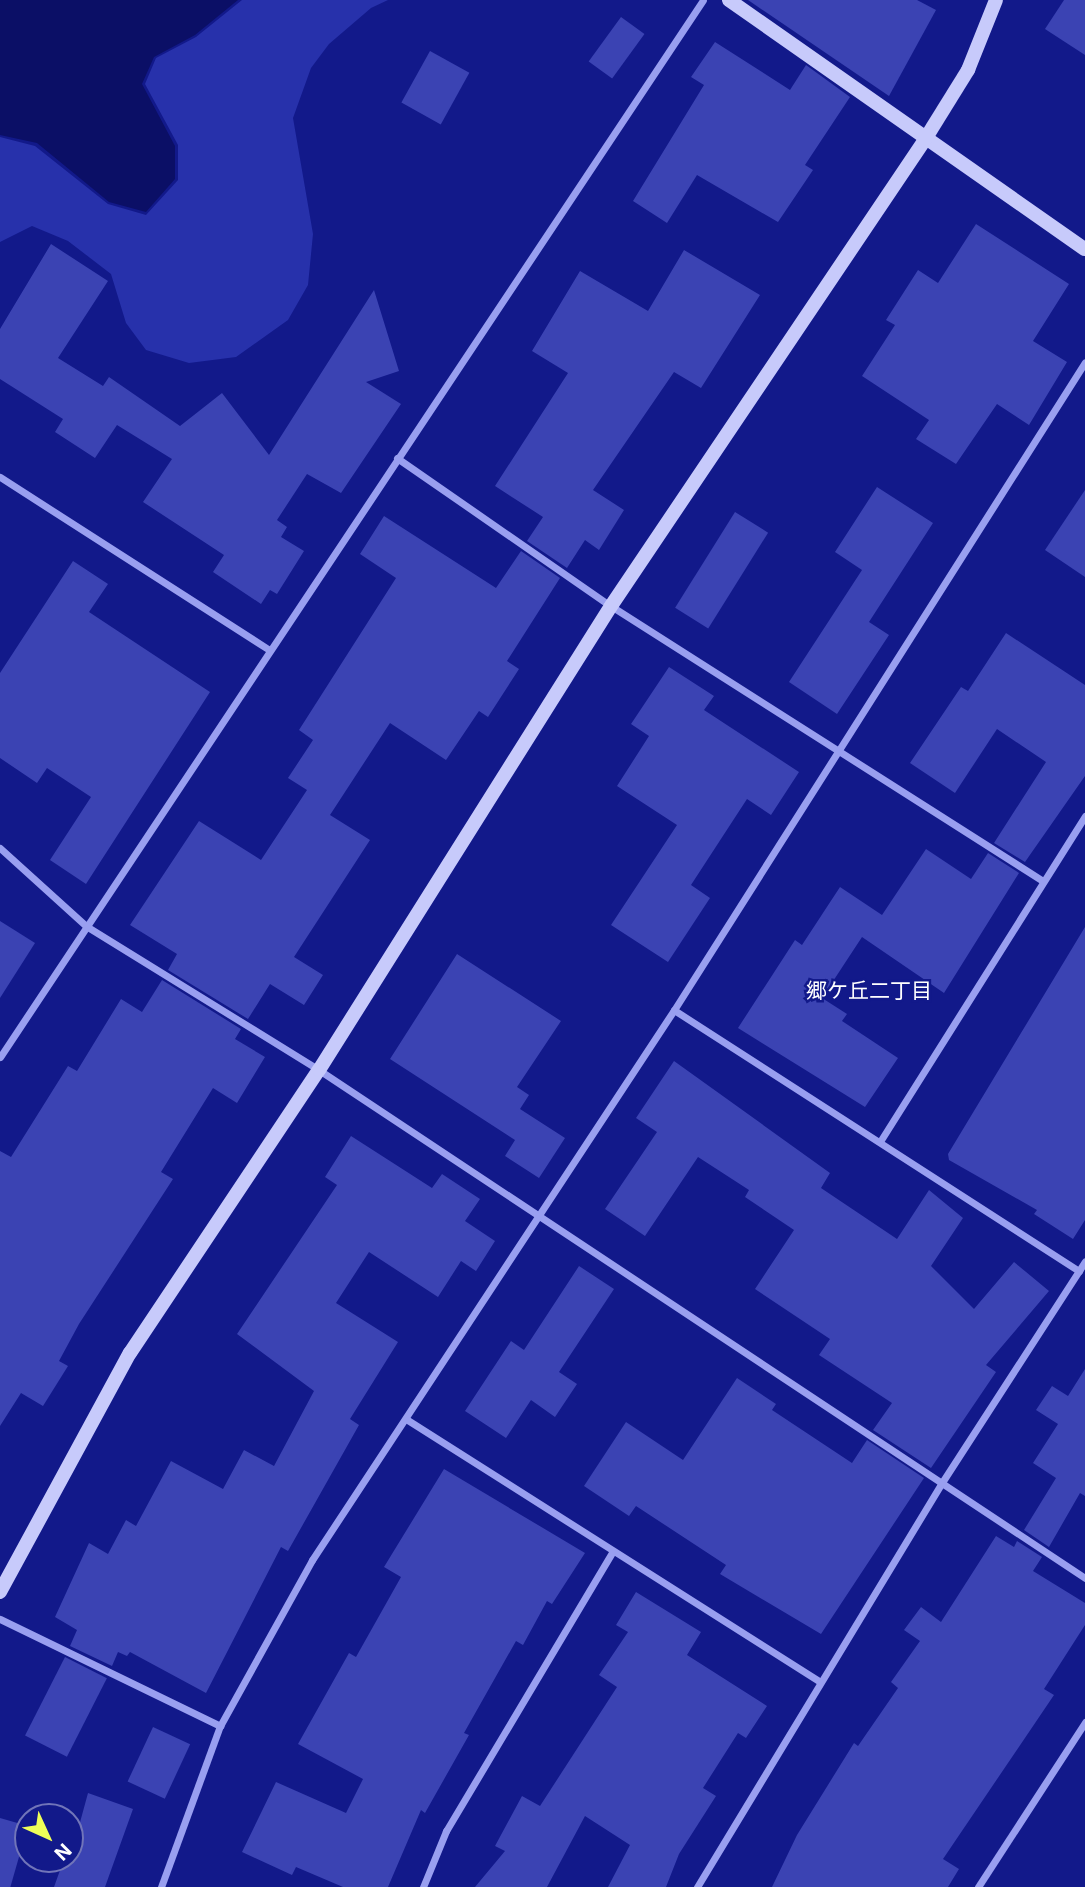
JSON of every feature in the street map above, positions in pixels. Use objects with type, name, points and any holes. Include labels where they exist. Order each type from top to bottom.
[{"type":"street","points":[[0,1057],[703,0]]},
{"type":"street","points":[[729,0],[924,141],[1085,248]]},
{"type":"street","points":[[0,1592],[130,1353],[319,1070],[611,606],[924,141],[968,70],[996,0]]},
{"type":"street","points":[[161,1887],[219,1726],[313,1560],[535,1215],[674,1010],[1085,362]]},
{"type":"street","points":[[397,458],[611,606],[841,748],[1043,881]]},
{"type":"street","points":[[0,477],[269,650]]},
{"type":"street","points":[[881,1140],[1085,816]]},
{"type":"street","points":[[0,848],[86,926],[319,1070],[1085,1578]]},
{"type":"street","points":[[674,1010],[881,1140],[1079,1271]]},
{"type":"street","points":[[697,1887],[818,1681],[1085,1261]]},
{"type":"street","points":[[406,1419],[818,1681]]},
{"type":"street","points":[[423,1887],[446,1830],[612,1552]]},
{"type":"street","points":[[0,1619],[219,1726]]},
{"type":"street","points":[[978,1887],[1085,1722]]},
{"type":"shaded area","points":[[0,0],[238,0],[195,35],[154,57],[142,84],[175,146],[175,179],[146,212],[109,202],[37,143],[0,135]]},
{"type":"shaded area","points":[[242,0],[388,0],[371,8],[329,44],[311,68],[293,118],[313,234],[308,285],[288,320],[236,357],[189,363],[146,350],[126,323],[111,274],[68,241],[32,226],[0,242],[0,137],[35,146],[108,204],[146,215],[178,180],[178,145],[145,84],[156,58],[196,37]]},
{"type":"building","points":[[748,0],[917,0],[936,10],[889,96]]},
{"type":"building","points":[[1064,0],[1085,0],[1085,55],[1045,29]]},
{"type":"building","points":[[621,17],[644,34],[612,79],[589,61]]},
{"type":"building","points":[[715,42],[790,90],[806,65],[850,97],[805,165],[813,170],[778,222],[697,175],[667,223],[633,201],[704,85],[691,77]]},
{"type":"building","points":[[430,51],[469,73],[441,124],[401,103]]},
{"type":"building","points":[[976,224],[1069,284],[1033,341],[1067,362],[1029,425],[997,404],[956,464],[916,439],[929,420],[862,376],[895,325],[886,320],[918,270],[938,283]]},
{"type":"building","points":[[51,244],[108,281],[58,358],[103,386],[109,377],[180,426],[222,393],[269,455],[374,290],[399,371],[366,382],[401,404],[341,493],[307,474],[277,520],[287,527],[281,537],[304,551],[277,594],[270,590],[261,604],[213,572],[224,555],[143,502],[172,459],[117,425],[95,458],[55,432],[63,419],[0,379],[0,329]]},
{"type":"building","points":[[684,250],[760,295],[701,388],[674,372],[593,490],[624,510],[599,550],[585,540],[567,568],[527,541],[543,517],[495,486],[568,373],[532,351],[580,271],[648,311]]},
{"type":"building","points":[[877,487],[933,523],[869,622],[889,635],[837,714],[789,682],[862,570],[835,552]]},
{"type":"building","points":[[1085,490],[1085,577],[1045,550]]},
{"type":"building","points":[[735,512],[768,533],[708,628],[675,608]]},
{"type":"building","points":[[384,516],[496,588],[521,551],[560,578],[507,661],[519,669],[488,717],[479,711],[446,760],[390,723],[330,815],[370,840],[294,957],[323,975],[304,1005],[270,984],[248,1019],[168,970],[177,954],[130,925],[199,821],[261,860],[307,790],[288,778],[313,740],[299,730],[396,578],[360,554]]},
{"type":"building","points":[[73,561],[108,584],[89,612],[210,692],[86,884],[50,860],[91,797],[47,768],[37,783],[0,758],[0,673]]},
{"type":"building","points":[[1006,633],[1085,685],[1085,776],[1025,862],[994,843],[1046,762],[997,729],[955,793],[910,763],[961,687],[968,691]]},
{"type":"building","points":[[669,667],[714,696],[704,710],[799,772],[771,815],[747,799],[691,885],[710,898],[668,962],[611,925],[677,825],[617,786],[649,736],[631,724]]},
{"type":"building","points":[[926,849],[971,879],[988,853],[1019,873],[944,993],[862,937],[822,998],[847,1014],[842,1021],[898,1058],[865,1107],[738,1028],[795,940],[802,945],[840,887],[882,915]]},
{"type":"building","points":[[0,921],[35,943],[0,998]]},
{"type":"building","points":[[1085,927],[1085,1220],[1073,1239],[1034,1214],[1037,1210],[949,1160],[948,1154]]},
{"type":"building","points":[[457,954],[561,1021],[517,1087],[529,1095],[520,1109],[565,1138],[539,1178],[505,1156],[515,1140],[390,1059]]},
{"type":"building","points":[[162,980],[241,1029],[235,1039],[265,1057],[237,1103],[213,1088],[161,1172],[173,1179],[79,1324],[59,1361],[68,1366],[43,1406],[21,1393],[0,1426],[0,1151],[11,1157],[68,1066],[77,1071],[121,999],[142,1012]]},
{"type":"building","points":[[674,1061],[830,1173],[821,1188],[897,1239],[929,1190],[963,1218],[931,1266],[974,1309],[1014,1262],[1049,1291],[986,1365],[996,1372],[931,1468],[873,1430],[892,1403],[819,1355],[830,1339],[755,1289],[794,1230],[745,1197],[749,1190],[698,1157],[645,1236],[605,1209],[657,1132],[636,1118]]},
{"type":"building","points":[[351,1136],[432,1188],[442,1174],[480,1199],[465,1221],[495,1241],[476,1271],[461,1261],[438,1297],[369,1252],[336,1303],[398,1342],[350,1419],[359,1425],[288,1551],[281,1547],[206,1693],[130,1652],[127,1656],[118,1652],[112,1666],[70,1646],[77,1630],[55,1617],[89,1543],[108,1554],[126,1520],[136,1526],[171,1461],[223,1489],[244,1450],[274,1466],[314,1391],[237,1334],[337,1185],[325,1177]]},
{"type":"building","points":[[579,1266],[614,1289],[559,1372],[577,1384],[555,1417],[531,1400],[506,1438],[465,1411],[511,1341],[524,1350]]},
{"type":"building","points":[[1085,1369],[1085,1496],[1080,1493],[1049,1547],[1024,1530],[1056,1478],[1033,1463],[1058,1424],[1036,1410],[1052,1386],[1068,1396]]},
{"type":"building","points":[[737,1378],[776,1404],[772,1410],[852,1463],[867,1440],[924,1478],[821,1634],[720,1574],[726,1565],[636,1506],[629,1516],[584,1486],[626,1422],[683,1460]]},
{"type":"building","points":[[444,1469],[585,1553],[552,1604],[547,1601],[523,1645],[516,1641],[464,1733],[469,1735],[425,1813],[421,1810],[388,1887],[343,1887],[296,1867],[292,1875],[242,1852],[276,1782],[346,1813],[363,1779],[298,1744],[349,1653],[356,1657],[401,1577],[384,1567]]},
{"type":"building","points":[[996,1536],[1014,1547],[1017,1541],[1042,1557],[1033,1571],[1085,1603],[1085,1625],[1044,1689],[1054,1695],[943,1859],[959,1869],[948,1887],[772,1887],[797,1835],[854,1743],[858,1746],[898,1688],[891,1682],[920,1641],[904,1630],[921,1607],[941,1622]]},
{"type":"building","points":[[636,1592],[701,1632],[687,1655],[767,1706],[746,1738],[738,1733],[703,1788],[716,1796],[679,1854],[666,1887],[608,1887],[630,1845],[585,1816],[547,1887],[475,1887],[505,1851],[495,1846],[522,1796],[540,1806],[617,1687],[599,1675],[628,1632],[616,1625]]},
{"type":"building","points":[[65,1657],[107,1678],[67,1757],[25,1735]]},
{"type":"building","points":[[153,1727],[190,1744],[165,1799],[128,1781]]},
{"type":"building","points":[[88,1793],[133,1809],[105,1887],[54,1887],[59,1873],[84,1873],[84,1808]]},
{"type":"building","points":[[0,1818],[14,1822],[14,1873],[10,1887],[0,1887]]},
{"type":"district","name":"郷ケ丘二丁目","points":[[869,991]]}]
